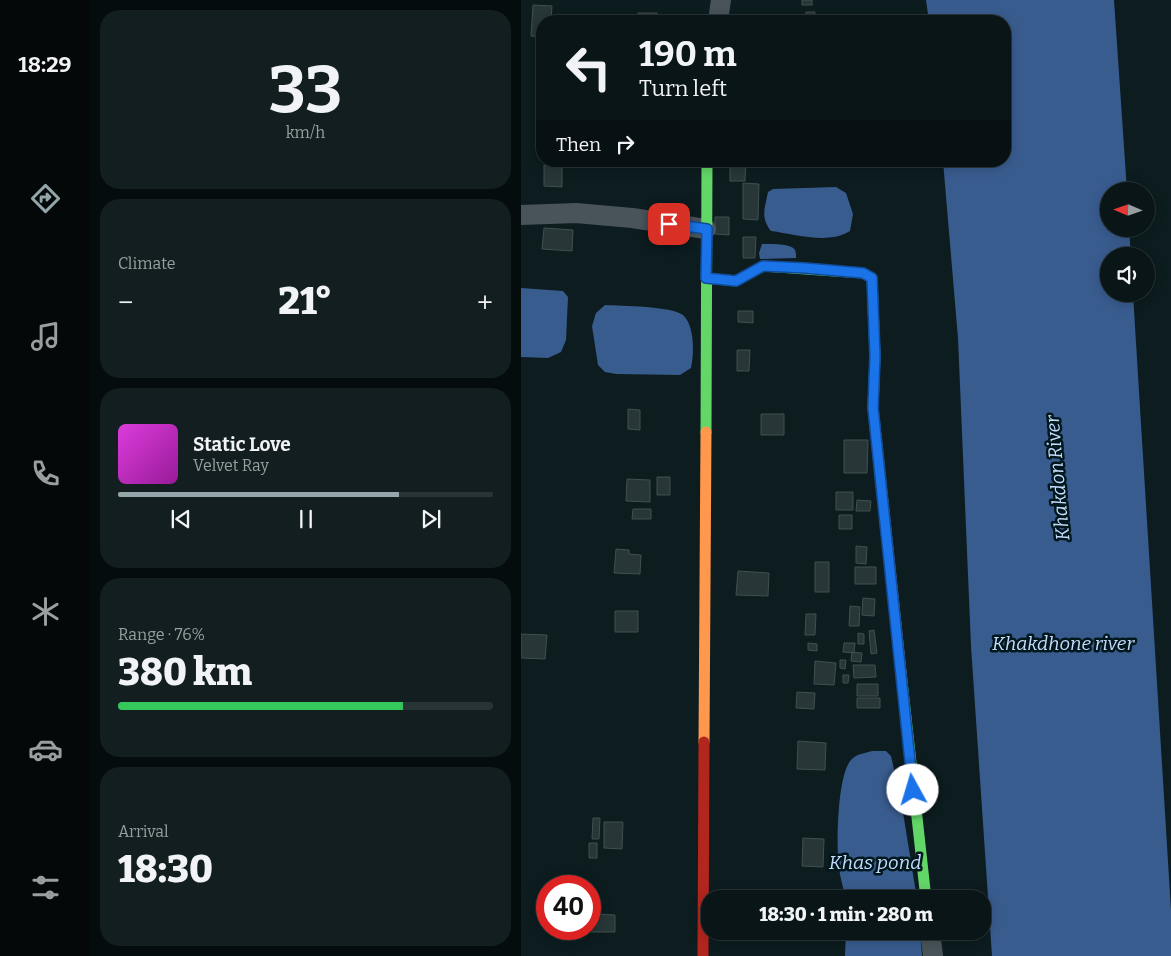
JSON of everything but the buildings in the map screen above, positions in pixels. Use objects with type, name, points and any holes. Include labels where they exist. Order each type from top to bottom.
[{"type":"street","points":[[719,15],[721,0]]},
{"type":"street","points":[[703,956],[707,167]]},
{"type":"street","points":[[521,215],[576,212],[707,229]]},
{"type":"street","points":[[706,278],[736,281],[763,266],[863,273],[872,278],[875,356],[873,408],[924,890]]},
{"type":"street","points":[[930,940],[933,956]]},
{"type":"water","name":"Khakdhone river","points":[[926,0],[1114,0],[1126,182],[1100,182],[1100,238],[1130,238],[1130,247],[1100,247],[1100,302],[1133,302],[1171,910],[1171,956],[992,956],[991,890],[988,890],[971,646],[958,338],[944,167],[1011,167],[1011,15],[928,15]]},
{"type":"water","points":[[836,187],[846,193],[853,214],[850,231],[832,237],[811,237],[771,231],[765,221],[768,192],[773,189]]},
{"type":"water","points":[[762,244],[789,246],[795,250],[796,258],[760,259],[759,253]]},
{"type":"water","points":[[521,288],[563,291],[568,297],[566,340],[561,352],[548,358],[521,357]]},
{"type":"water","points":[[605,305],[658,308],[683,315],[692,333],[693,355],[691,368],[680,375],[616,374],[605,372],[598,365],[592,326],[596,313]]},
{"type":"water","name":"Khas pond","points":[[872,751],[886,751],[891,756],[901,800],[916,890],[844,890],[838,858],[840,795],[846,768],[851,760],[858,755]]},
{"type":"water","points":[[846,940],[921,940],[922,956],[845,956]]},
{"type":"traffic: fast","points":[[706,432],[707,167]]},
{"type":"traffic: fast","points":[[706,278],[736,281],[763,266],[863,273],[872,278],[874,382]]},
{"type":"traffic: fast","points":[[901,672],[925,890]]},
{"type":"traffic: slow","points":[[874,382],[873,408],[901,672]]},
{"type":"traffic: slow","points":[[704,742],[706,432]]},
{"type":"traffic: jam","points":[[703,956],[704,742]]},
{"type":"route","points":[[669,224],[707,229],[706,278],[736,281],[763,266],[863,273],[872,278],[875,356],[873,408],[913,790]]},
{"type":"water label","name":"Khakdon River","points":[[1057,478]]}]
